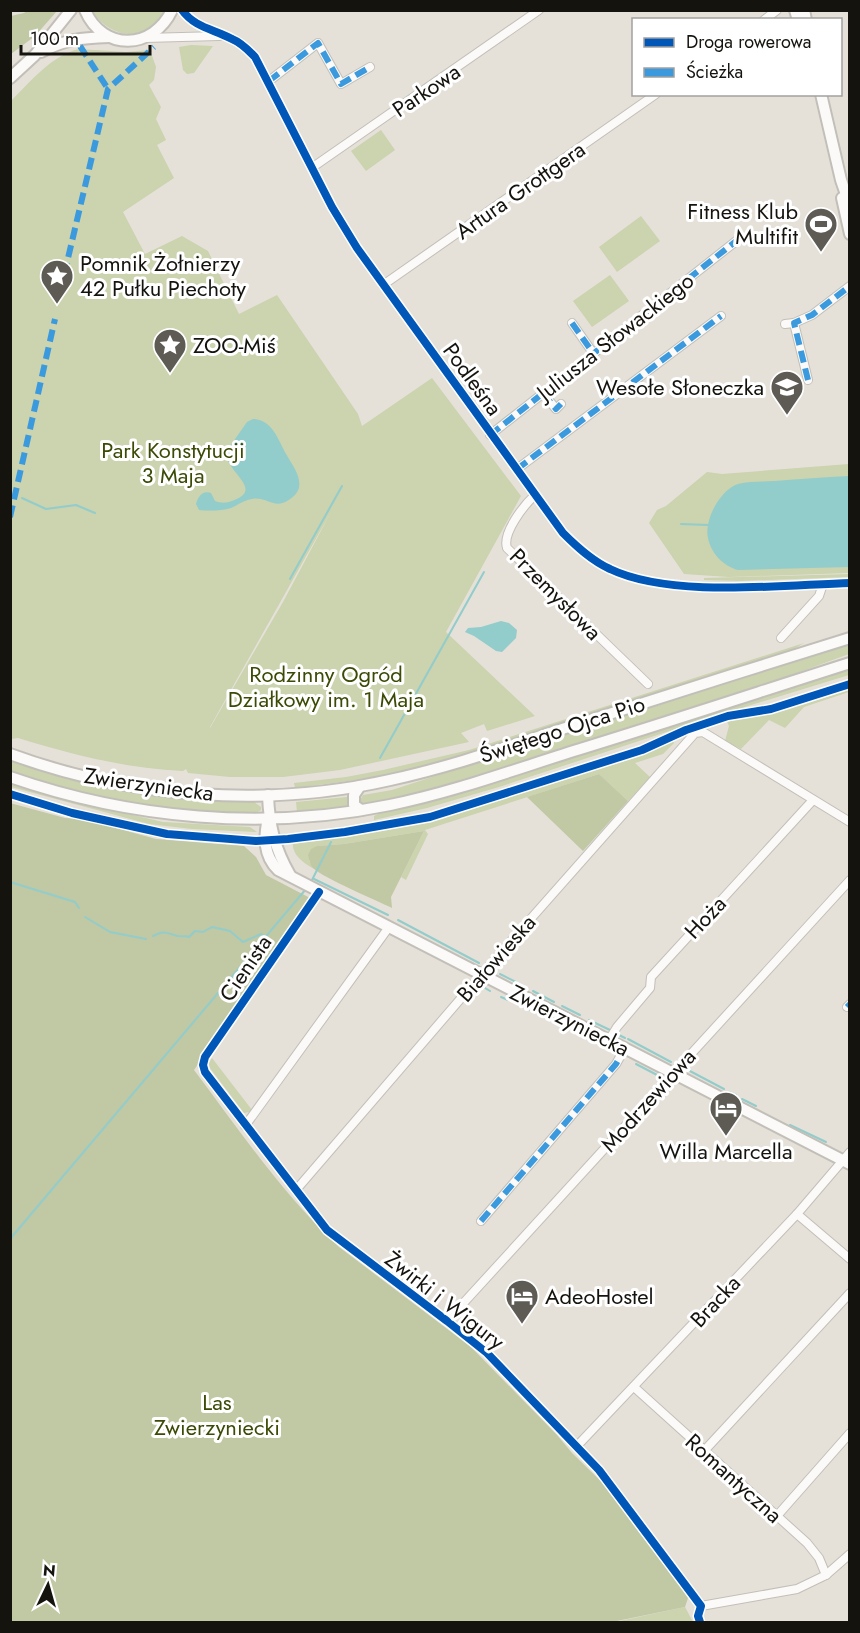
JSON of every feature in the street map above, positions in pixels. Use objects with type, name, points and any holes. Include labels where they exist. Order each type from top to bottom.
[{"type":"main road","points":[[10,78],[35,55],[70,10]]},
{"type":"main road","points":[[85,10],[88,19],[98,30],[110,37]]},
{"type":"main road","points":[[35,55],[60,42],[78,38],[110,37],[127,41],[145,38],[162,27],[172,10]]},
{"type":"main road","points":[[821,96],[847,200],[849,234]]},
{"type":"main road","name":"Świętego Ojca Pio","points":[[268,795],[360,786],[437,769],[849,638]]},
{"type":"main road","name":"Świętego Ojca Pio","points":[[268,818],[361,810],[429,797],[849,663]]},
{"type":"main road","name":"Zwierzyniecka","points":[[10,754],[64,770],[134,786],[199,794],[268,795],[268,818],[264,835],[268,857],[278,870],[673,1073],[847,1159]]},
{"type":"main road","name":"Zwierzyniecka","points":[[10,777],[65,794],[142,810],[206,817],[268,818]]},
{"type":"main road","points":[[360,786],[353,799],[354,805],[361,810]]},
{"type":"street","name":"Podleśna","points":[[182,10],[194,23],[228,36],[249,51],[269,81],[351,238],[490,435],[563,533],[578,548],[595,561],[632,578],[657,583],[720,587],[849,583]]},
{"type":"street","name":"Parkowa","points":[[313,167],[539,10]]},
{"type":"street","points":[[145,38],[228,36]]},
{"type":"street","points":[[269,81],[318,43],[341,84],[370,67]]},
{"type":"street","name":"Artura Grottgera","points":[[383,285],[653,96]]},
{"type":"street","name":"Juliusza Słowackiego","points":[[490,435],[740,238]]},
{"type":"street","points":[[785,324],[794,323],[812,315],[849,286]]},
{"type":"street","points":[[517,469],[721,316]]},
{"type":"street","points":[[572,323],[593,353]]},
{"type":"street","points":[[794,323],[808,380]]},
{"type":"street","points":[[543,393],[556,409],[561,404]]},
{"type":"street","name":"Przemysłowa","points":[[535,495],[526,504],[508,534],[505,543],[507,548],[648,684]]},
{"type":"street","points":[[781,638],[819,596],[823,584]]},
{"type":"street","name":"Białowieska","points":[[296,1190],[481,975],[693,735],[700,731],[813,800]]},
{"type":"street","points":[[813,800],[849,822]]},
{"type":"street","name":"Hoża","points":[[609,1040],[650,988],[651,977],[813,800]]},
{"type":"street","name":"Modrzewiowa","points":[[447,1321],[849,880]]},
{"type":"street","name":"Cienista","points":[[203,1065],[205,1057],[317,891]]},
{"type":"street","points":[[246,1126],[389,927]]},
{"type":"street","points":[[481,1221],[616,1064],[625,1048]]},
{"type":"street","name":"Żwirki i Wigury","points":[[203,1065],[205,1072],[327,1230],[487,1353],[599,1470],[701,1606]]},
{"type":"street","name":"Bracka","points":[[577,1446],[847,1159]]},
{"type":"street","points":[[797,1214],[849,1259]]},
{"type":"street","points":[[704,1450],[849,1293]]},
{"type":"street","name":"Romantyczna","points":[[634,1387],[807,1543],[819,1558],[826,1575]]},
{"type":"street","points":[[776,1516],[849,1433]]},
{"type":"street","points":[[700,1623],[698,1616],[701,1606],[797,1589],[826,1575],[849,1554]]},
{"type":"green space","points":[[27,11],[57,11],[35,36],[11,54],[11,16]]},
{"type":"green space","points":[[92,11],[166,11],[149,28],[139,33],[129,34],[109,28]]},
{"type":"green space","points":[[213,46],[194,73],[187,74],[183,70],[179,47]]},
{"type":"green space","name":"Park Konstytucji 3 Maja","points":[[79,49],[126,52],[150,50],[156,67],[154,80],[149,85],[161,107],[156,119],[166,140],[157,145],[174,178],[123,212],[145,254],[182,236],[208,251],[239,314],[277,295],[358,414],[362,426],[432,378],[521,496],[446,632],[535,716],[487,731],[484,724],[461,733],[469,742],[340,770],[283,777],[230,777],[188,773],[186,769],[183,771],[140,767],[79,755],[18,738],[11,739],[11,101],[42,70],[69,52]],"holes":[[[331,512],[283,602],[210,728]]]},
{"type":"green space","points":[[381,130],[395,150],[366,171],[351,151]]},
{"type":"green space","points":[[641,216],[660,241],[617,272],[599,247]]},
{"type":"green space","points":[[610,275],[629,301],[592,327],[573,301]]},
{"type":"green space","points":[[849,464],[849,573],[729,577],[684,574],[649,523],[657,510],[666,506],[707,472],[722,474]]},
{"type":"green space","points":[[850,574],[849,577],[704,580],[704,578]]},
{"type":"green space","points":[[849,642],[849,654],[756,688],[415,795],[363,805],[359,802],[363,795],[392,790]]},
{"type":"green space","points":[[804,643],[792,650],[419,769],[295,788],[294,783],[346,777],[469,750]]},
{"type":"green space","points":[[849,669],[849,675],[499,787],[427,808],[374,820],[374,816],[382,812],[497,782]]},
{"type":"green space","points":[[849,686],[849,692],[804,707],[785,728],[769,720],[741,749],[725,741],[729,726],[727,721],[713,726],[712,722],[746,713],[772,711]]},
{"type":"green space","points":[[672,738],[674,743],[663,754],[635,763],[650,777],[628,801],[599,774],[425,830],[428,834],[406,880],[401,877],[424,831],[317,846],[309,861],[314,869],[294,850],[293,841],[363,832],[432,818],[644,751]]},
{"type":"green space","points":[[642,745],[643,748],[433,814],[355,829],[355,827],[432,811]]},
{"type":"green space","points":[[10,758],[73,779],[122,789],[251,800],[261,807],[261,810],[247,814],[235,814],[114,799],[11,772]]},
{"type":"green space","points":[[599,774],[628,801],[583,851],[527,797]]},
{"type":"green space","points":[[10,783],[80,803],[163,822],[250,827],[257,832],[192,829],[149,824],[11,787]]},
{"type":"green space","points":[[347,797],[349,807],[297,812],[296,802]]},
{"type":"green space","name":"Las Zwierzyniecki","points":[[10,803],[65,818],[83,819],[156,839],[244,846],[256,857],[266,875],[312,899],[194,1070],[263,1162],[319,1227],[339,1247],[471,1347],[613,1493],[679,1583],[688,1598],[685,1607],[612,1622],[11,1622]]},
{"type":"green space","points":[[424,831],[391,897],[392,908],[319,872],[312,867],[308,855],[311,849],[317,846]]},
{"type":"green space","points":[[212,1058],[252,1110],[244,1113],[210,1068],[209,1063]]},
{"type":"green space","points":[[685,1607],[693,1622],[615,1622]]},
{"type":"water","points":[[253,419],[265,423],[277,437],[296,472],[298,490],[287,501],[278,504],[257,499],[246,500],[227,509],[199,510],[196,504],[203,493],[211,493],[215,501],[224,503],[240,497],[245,492],[245,487],[228,460],[226,452],[247,422]]},
{"type":"water","points":[[849,476],[849,567],[738,570],[723,562],[712,549],[708,538],[708,523],[715,506],[731,487],[747,482]]},
{"type":"water","points":[[501,621],[509,623],[517,630],[516,638],[502,652],[496,651],[465,632],[468,628]]},
{"type":"waterway","points":[[290,579],[342,486]]},
{"type":"waterway","points":[[22,498],[46,509],[76,505],[95,513]]},
{"type":"waterway","points":[[681,524],[708,525]]},
{"type":"waterway","points":[[380,758],[484,572]]},
{"type":"waterway","points":[[311,882],[331,842]]},
{"type":"waterway","points":[[314,879],[388,915]]},
{"type":"waterway","points":[[10,882],[75,902],[79,908]]},
{"type":"waterway","points":[[10,1239],[306,889]]},
{"type":"waterway","points":[[85,917],[110,932],[146,939]]},
{"type":"waterway","points":[[398,920],[479,963]]},
{"type":"waterway","points":[[153,936],[164,932],[189,937],[195,931],[203,932],[212,927],[230,931],[243,942],[261,934],[266,937]]},
{"type":"waterway","points":[[500,974],[524,986]]},
{"type":"waterway","points":[[480,985],[490,991]]},
{"type":"waterway","points":[[533,991],[554,1002]]},
{"type":"waterway","points":[[501,997],[508,1000]]},
{"type":"waterway","points":[[562,1006],[580,1015]]},
{"type":"waterway","points":[[525,1007],[564,1027]]},
{"type":"waterway","points":[[589,1020],[610,1030]]},
{"type":"waterway","points":[[617,1034],[625,1038]]},
{"type":"waterway","points":[[628,1039],[671,1062]]},
{"type":"waterway","points":[[636,1064],[659,1076]]},
{"type":"waterway","points":[[688,1070],[724,1089]]},
{"type":"waterway","points":[[729,1092],[736,1095]]},
{"type":"waterway","points":[[742,1099],[756,1106]]},
{"type":"waterway","points":[[790,1125],[826,1142]]},
{"type":"marked path","points":[[269,81],[318,43],[341,84],[370,67]]},
{"type":"marked path","points":[[80,46],[108,89]]},
{"type":"marked path","points":[[60,292],[108,89],[154,47]]},
{"type":"marked path","points":[[490,435],[740,238]]},
{"type":"marked path","points":[[808,380],[794,323],[812,315],[850,286]]},
{"type":"marked path","points":[[517,469],[721,316]]},
{"type":"marked path","points":[[10,517],[55,319]]},
{"type":"marked path","points":[[572,323],[593,353]]},
{"type":"marked path","points":[[543,393],[556,409],[561,404]]},
{"type":"marked path","points":[[847,1007],[850,1004]]},
{"type":"marked path","points":[[481,1221],[616,1064],[625,1048]]},
{"type":"cycle path","points":[[182,10],[193,21],[239,43],[255,57],[332,207],[357,248],[563,533],[579,548],[610,569],[635,578],[663,584],[727,588],[850,583]]},
{"type":"cycle path","points":[[10,794],[72,813],[167,834],[256,841],[345,832],[430,817],[642,750],[686,730],[728,716],[771,709],[850,684]]},
{"type":"cycle path","points":[[319,892],[205,1057],[203,1065],[205,1072],[327,1230],[487,1353],[599,1470],[701,1606],[698,1616],[700,1622]]},
{"type":"place","name":"Fitness Klub Multifit","points":[[821,253]]},
{"type":"place","name":"Pomnik Żołnierzy 42 Pułku Piechoty","points":[[57,305]]},
{"type":"place","name":"ZOO-Miś","points":[[170,374]]},
{"type":"place","name":"Wesołe Słoneczka","points":[[787,416]]},
{"type":"place","name":"Willa Marcella","points":[[726,1137]]},
{"type":"place","name":"AdeoHostel","points":[[522,1325]]},
{"type":"park label","name":"Rodzinny Ogród Działkowy im. 1 Maja","points":[[326,686]]}]
